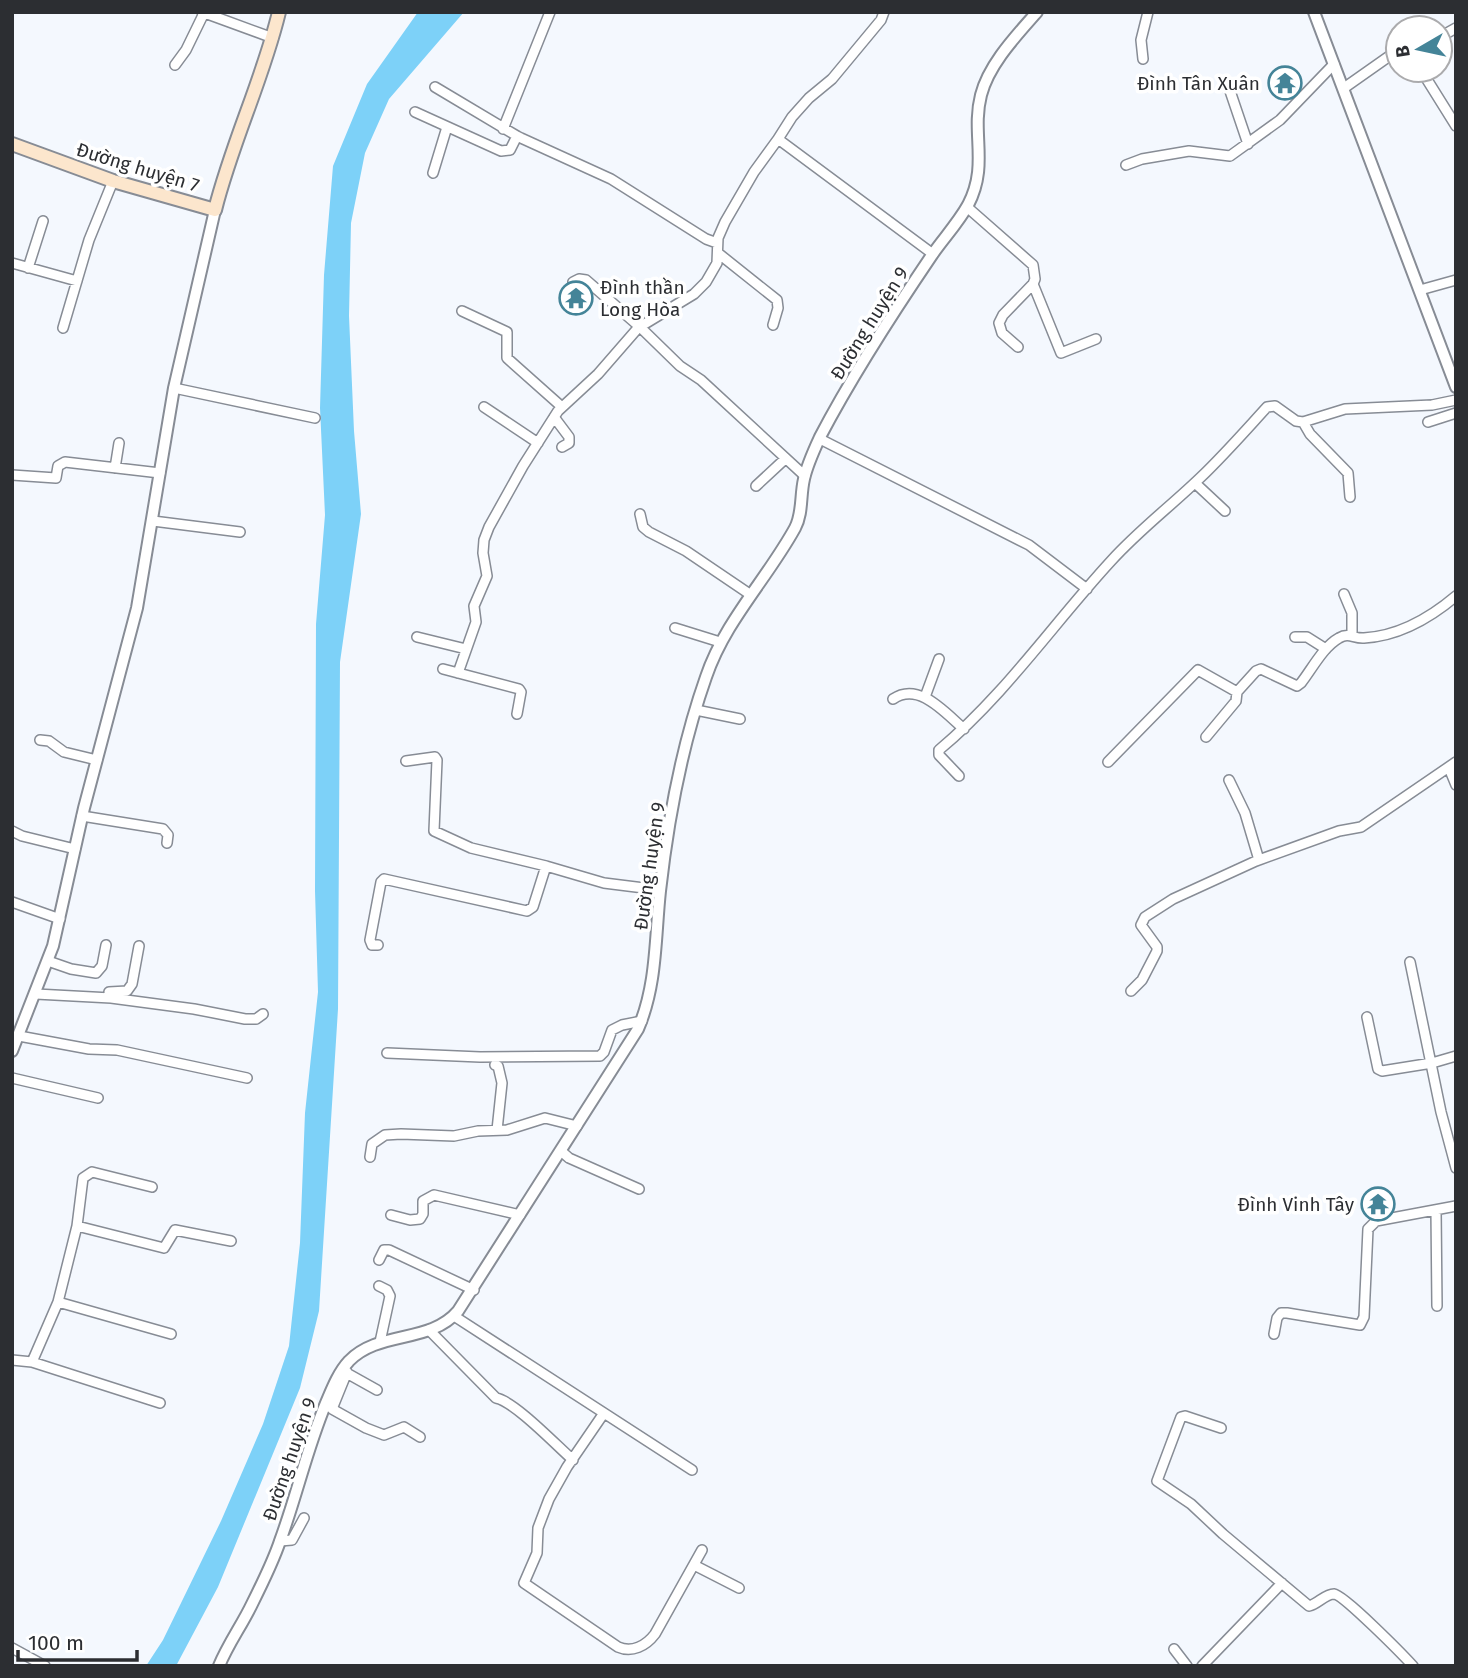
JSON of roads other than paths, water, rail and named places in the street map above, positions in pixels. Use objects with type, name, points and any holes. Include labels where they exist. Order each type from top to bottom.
[{"type":"main road","name":"Đường huyện 7","points":[[12,145],[113,181],[215,210],[226,167],[273,38],[279,12]]},
{"type":"street","points":[[503,129],[550,12]]},
{"type":"street","points":[[458,673],[476,622],[474,606],[486,576],[482,553],[484,540],[501,504],[554,417],[598,374],[640,327],[694,293],[706,282],[713,273],[725,222],[743,192],[793,117],[809,98],[832,79],[881,20],[884,12]]},
{"type":"street","name":"Đường huyện 9","points":[[219,1666],[252,1604],[280,1541],[312,1435],[344,1371],[359,1352],[380,1342],[429,1330],[454,1316],[474,1290],[642,1021],[649,999],[655,961],[660,890],[683,761],[706,676],[720,642],[799,521],[805,476],[820,439],[864,360],[967,207],[978,183],[981,94],[1008,46],[1037,12]]},
{"type":"street","points":[[1143,59],[1141,40],[1148,12]]},
{"type":"street","points":[[1314,12],[1455,380]]},
{"type":"street","points":[[175,65],[186,50],[203,13],[273,38]]},
{"type":"street","points":[[1343,88],[1384,60]]},
{"type":"street","points":[[1126,165],[1142,159],[1189,151],[1227,157],[1280,120],[1334,64]]},
{"type":"street","points":[[1430,84],[1456,126]]},
{"type":"street","points":[[1228,85],[1248,144]]},
{"type":"street","points":[[435,88],[503,129],[611,179],[706,239],[777,300],[774,325]]},
{"type":"street","points":[[415,112],[506,152],[510,150],[517,136]]},
{"type":"street","points":[[433,173],[447,127]]},
{"type":"street","points":[[778,139],[933,254]]},
{"type":"street","points":[[63,328],[89,240],[113,181]]},
{"type":"street","points":[[967,207],[1031,262],[1035,279],[1033,284],[999,323],[1002,333],[1018,347]]},
{"type":"street","points":[[215,210],[174,388],[136,608],[82,816],[60,919],[37,992],[14,1045],[117,1050],[247,1078]]},
{"type":"street","points":[[28,268],[43,220]]},
{"type":"street","points":[[12,263],[77,281]]},
{"type":"street","points":[[1420,290],[1456,279]]},
{"type":"street","points":[[573,282],[586,280],[680,366],[701,380],[805,476]]},
{"type":"street","points":[[1033,284],[1061,353],[1096,339]]},
{"type":"street","points":[[463,311],[507,332],[507,358],[562,407]]},
{"type":"street","points":[[174,388],[315,418]]},
{"type":"street","points":[[959,776],[938,752],[964,729],[1037,650],[1087,589],[1147,523],[1195,483],[1267,408],[1275,406],[1296,421],[1303,422],[1345,409],[1432,405],[1456,400]]},
{"type":"street","points":[[484,407],[538,443]]},
{"type":"street","points":[[1428,422],[1456,413]]},
{"type":"street","points":[[554,417],[569,437],[569,443],[562,447]]},
{"type":"street","points":[[1303,422],[1310,434],[1348,474],[1350,497]]},
{"type":"street","points":[[820,439],[1029,545],[1087,589]]},
{"type":"street","points":[[115,468],[119,443]]},
{"type":"street","points":[[756,486],[785,459]]},
{"type":"street","points":[[12,475],[56,478],[58,466],[65,462],[160,473]]},
{"type":"street","points":[[1195,483],[1225,511]]},
{"type":"street","points":[[640,514],[643,527],[649,532],[686,551],[751,595]]},
{"type":"street","points":[[153,521],[240,532]]},
{"type":"street","points":[[1344,594],[1352,613],[1352,635]]},
{"type":"street","points":[[1206,737],[1236,701],[1237,692],[1261,668],[1297,685],[1326,649],[1341,636],[1352,635],[1361,639],[1393,634],[1434,615],[1456,596]]},
{"type":"street","points":[[675,628],[720,642]]},
{"type":"street","points":[[417,637],[466,649]]},
{"type":"street","points":[[1296,637],[1307,637],[1326,649]]},
{"type":"street","points":[[925,697],[939,659]]},
{"type":"street","points":[[443,669],[519,689],[521,692],[517,714]]},
{"type":"street","points":[[1108,762],[1198,670],[1237,692]]},
{"type":"street","points":[[893,699],[905,693],[925,697],[964,729]]},
{"type":"street","points":[[696,710],[740,719]]},
{"type":"street","points":[[40,740],[48,741],[64,752],[97,760]]},
{"type":"street","points":[[406,761],[429,757],[438,760],[434,831],[471,848],[604,883],[660,890]]},
{"type":"street","points":[[1130,991],[1142,980],[1157,951],[1141,925],[1145,917],[1173,899],[1259,860],[1339,831],[1361,827],[1452,765],[1456,785]]},
{"type":"street","points":[[1229,780],[1245,813],[1259,860]]},
{"type":"street","points":[[82,816],[163,829],[168,835],[167,843]]},
{"type":"street","points":[[12,831],[75,849]]},
{"type":"street","points":[[377,945],[372,945],[370,940],[382,880],[527,911],[533,907],[545,866]]},
{"type":"street","points":[[12,902],[60,919]]},
{"type":"street","points":[[48,961],[71,969],[96,973],[102,965],[106,945]]},
{"type":"street","points":[[37,992],[127,991],[132,984],[139,946]]},
{"type":"street","points":[[1410,962],[1456,1168]]},
{"type":"street","points":[[37,992],[111,998],[245,1019],[256,1019],[263,1014]]},
{"type":"street","points":[[1367,1017],[1378,1069],[1382,1071],[1456,1056]]},
{"type":"street","points":[[387,1053],[480,1057],[600,1056],[612,1030],[642,1021]]},
{"type":"street","points":[[495,1065],[502,1075],[497,1130]]},
{"type":"street","points":[[12,1078],[98,1098]]},
{"type":"street","points":[[370,1157],[372,1144],[385,1135],[401,1133],[454,1136],[511,1129],[545,1118],[576,1126]]},
{"type":"street","points":[[561,1151],[569,1158],[639,1189]]},
{"type":"street","points":[[32,1362],[58,1301],[77,1226],[83,1178],[90,1172],[152,1187]]},
{"type":"street","points":[[391,1215],[410,1220],[420,1219],[423,1214],[423,1201],[434,1195],[520,1216]]},
{"type":"street","points":[[1274,1334],[1277,1318],[1287,1312],[1360,1325],[1364,1317],[1368,1229],[1371,1224],[1456,1206]]},
{"type":"street","points":[[1436,1210],[1437,1306]]},
{"type":"street","points":[[77,1226],[164,1248],[175,1230],[232,1241]]},
{"type":"street","points":[[379,1260],[382,1253],[389,1250],[474,1290]]},
{"type":"street","points":[[379,1286],[387,1290],[390,1296],[380,1342]]},
{"type":"street","points":[[58,1301],[171,1334]]},
{"type":"street","points":[[454,1316],[692,1470]]},
{"type":"street","points":[[429,1330],[496,1398],[515,1409],[573,1460]]},
{"type":"street","points":[[12,1360],[32,1362],[160,1403]]},
{"type":"street","points":[[377,1390],[344,1371],[332,1409],[378,1433],[388,1434],[404,1427],[420,1437]]},
{"type":"street","points":[[604,1413],[549,1499],[538,1528],[537,1553],[524,1583],[618,1647],[628,1649],[646,1645],[652,1639],[702,1550]]},
{"type":"street","points":[[1221,1429],[1185,1416],[1181,1417],[1157,1481],[1180,1495],[1309,1606],[1327,1595],[1340,1596],[1390,1640],[1413,1666]]},
{"type":"street","points":[[280,1541],[292,1540],[304,1518]]},
{"type":"street","points":[[694,1565],[739,1588]]},
{"type":"street","points":[[1202,1666],[1282,1583]]},
{"type":"street","points":[[12,1648],[45,1666]]},
{"type":"street","points":[[1174,1649],[1187,1666]]},
{"type":"water","points":[[418,12],[464,12],[389,99],[365,153],[351,223],[349,316],[361,514],[340,662],[338,1009],[319,1311],[300,1388],[218,1587],[176,1666],[146,1666],[163,1640],[221,1521],[263,1424],[289,1346],[300,1243],[305,1113],[318,992],[315,891],[316,624],[325,515],[320,408],[324,275],[333,166],[367,84]]},
{"type":"place","name":"Đình Tân Xuân","points":[[1285,83]]},
{"type":"place","name":"Đình thần Long Hòa","points":[[576,298]]},
{"type":"place","name":"Đình Vinh Tây","points":[[1378,1204]]}]
